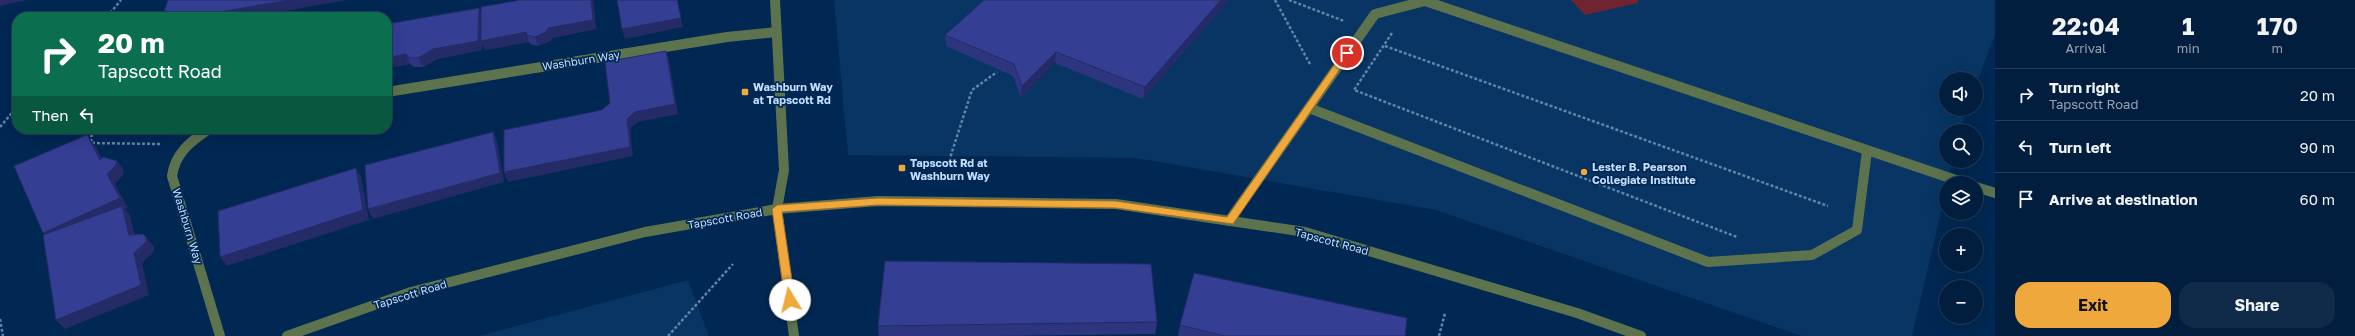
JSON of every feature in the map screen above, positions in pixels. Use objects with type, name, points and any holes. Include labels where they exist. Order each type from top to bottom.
[{"type":"street","points":[[775,0],[784,170],[777,209],[794,336]]},
{"type":"street","points":[[1229,221],[1375,14],[1425,1],[1944,176]]},
{"type":"street","name":"Washburn Way","points":[[392,91],[727,37],[776,32]]},
{"type":"street","points":[[1309,108],[1708,262],[1812,255],[1857,230],[1867,151]]},
{"type":"street","name":"Washburn Way","points":[[202,134],[189,144],[175,162],[173,179],[220,336]]},
{"type":"street","points":[[1983,189],[1995,193]]},
{"type":"street","name":"Tapscott Road","points":[[287,336],[411,292],[645,232],[777,209],[878,201],[1116,204],[1304,232],[1577,313],[1640,336]]},
{"type":"path","points":[[110,12],[121,0]]},
{"type":"path","points":[[1275,0],[1323,87]]},
{"type":"path","points":[[1289,0],[1364,29]]},
{"type":"path","points":[[1394,29],[1385,46],[1354,90],[1740,238]]},
{"type":"path","points":[[1385,46],[1828,206]]},
{"type":"path","points":[[949,161],[972,90],[997,72]]},
{"type":"path","points":[[0,127],[12,113]]},
{"type":"path","points":[[92,134],[91,143],[189,144]]},
{"type":"path","points":[[668,336],[732,264]]},
{"type":"path","points":[[1439,336],[1445,313]]},
{"type":"path","points":[[0,319],[3,336]]},
{"type":"shaded area","name":"Lester B. Pearson Collegiate Institute","points":[[834,0],[1995,0],[1995,35],[1981,72],[1939,72],[1939,116],[1965,116],[1962,124],[1939,124],[1939,168],[1951,168],[1950,176],[1939,176],[1939,220],[1912,336],[1802,336],[1436,210],[1136,158],[848,155]]},
{"type":"shaded area","points":[[1571,0],[1638,0],[1638,3],[1585,15]]},
{"type":"shaded area","points":[[688,280],[709,336],[479,336]]},
{"type":"building","points":[[168,0],[290,0],[220,12],[164,12]]},
{"type":"building","points":[[520,0],[591,0],[593,20],[548,28],[546,32],[535,37],[527,35],[526,32],[481,41],[481,7]]},
{"type":"building","points":[[617,0],[677,0],[681,18],[622,29]]},
{"type":"building","points":[[984,0],[1221,0],[1145,87],[1056,52],[1022,86],[1014,64],[945,35]]},
{"type":"building","points":[[479,8],[478,41],[433,49],[418,58],[409,58],[406,54],[392,57],[392,23]]},
{"type":"building","points":[[666,51],[675,104],[635,112],[627,119],[630,147],[504,172],[504,130],[602,110],[610,103],[605,62]]},
{"type":"building","points":[[493,132],[500,173],[368,209],[365,165]]},
{"type":"building","points":[[87,135],[100,160],[103,157],[117,161],[116,165],[107,174],[120,198],[43,233],[14,166]]},
{"type":"building","points":[[356,168],[363,210],[220,257],[218,211]]},
{"type":"building","points":[[122,206],[129,235],[143,234],[146,237],[146,242],[134,253],[141,285],[56,320],[43,235]]},
{"type":"building","points":[[885,261],[1151,264],[1157,322],[878,326]]},
{"type":"building","points":[[1194,273],[1407,318],[1405,336],[1225,336],[1180,325]]},
{"type":"place","name":"Washburn Way at Tapscott Rd","points":[[745,92]]},
{"type":"place","name":"Tapscott Rd at Washburn Way","points":[[902,168]]},
{"type":"place","name":"Lester B. Pearson Collegiate Institute","points":[[1584,172]]},
{"type":"route","points":[[790,300],[777,209],[878,201],[1116,204],[1229,221],[1347,53]]}]
